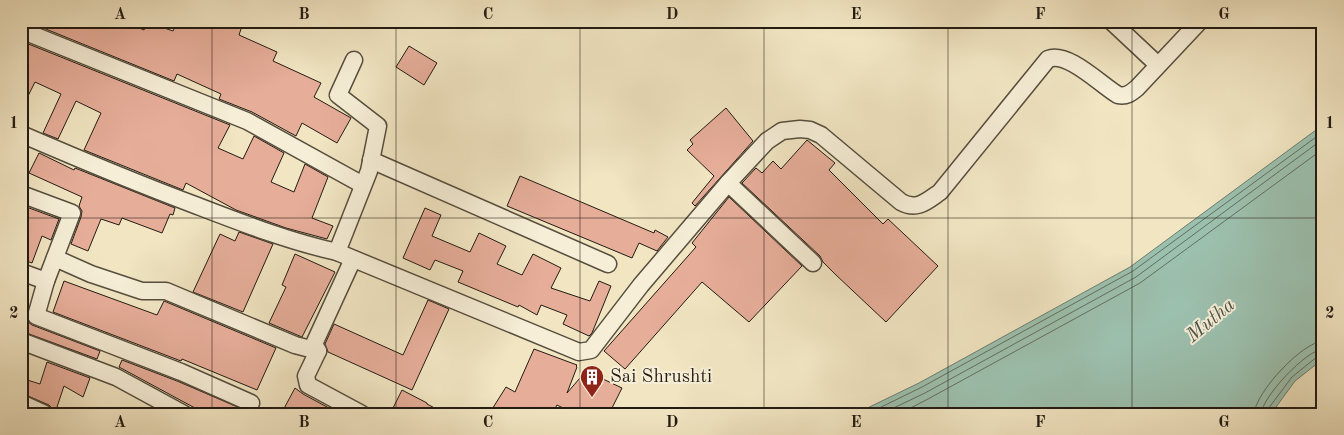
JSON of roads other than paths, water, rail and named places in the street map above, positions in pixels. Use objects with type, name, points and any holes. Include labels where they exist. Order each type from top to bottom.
[{"type":"street","points":[[1111,21],[1158,65]]},
{"type":"street","points":[[21,134],[103,170],[270,234],[337,252],[579,352],[591,350],[599,342],[641,285],[728,183],[767,141],[782,131],[810,130],[821,135],[901,202],[912,206],[921,206],[940,192],[1048,60],[1052,58],[1066,59],[1111,91],[1122,96],[1129,94],[1137,88],[1198,22]]},
{"type":"street","points":[[21,30],[247,121],[363,185]]},
{"type":"street","points":[[337,252],[369,171],[378,126],[338,95],[354,60]]},
{"type":"street","points":[[371,160],[608,264]]},
{"type":"street","points":[[728,183],[813,263]]},
{"type":"street","points":[[21,194],[72,213],[46,280],[36,316],[181,372],[251,403]]},
{"type":"street","points":[[55,258],[92,274],[142,291],[166,291],[295,346],[318,351]]},
{"type":"street","points":[[318,351],[314,344],[353,259]]},
{"type":"street","points":[[21,272],[46,280]]},
{"type":"street","points":[[21,341],[116,377],[184,414]]},
{"type":"street","points":[[318,351],[306,376],[308,385],[362,414]]},
{"type":"street","points":[[21,403],[45,414]]},
{"type":"water","name":"Mutha","points":[[1323,121],[1323,359],[1295,381],[1271,414],[855,414],[919,383],[1130,267],[1320,127]]},
{"type":"place","name":"Sai Shrushti","points":[[592,398]]}]
